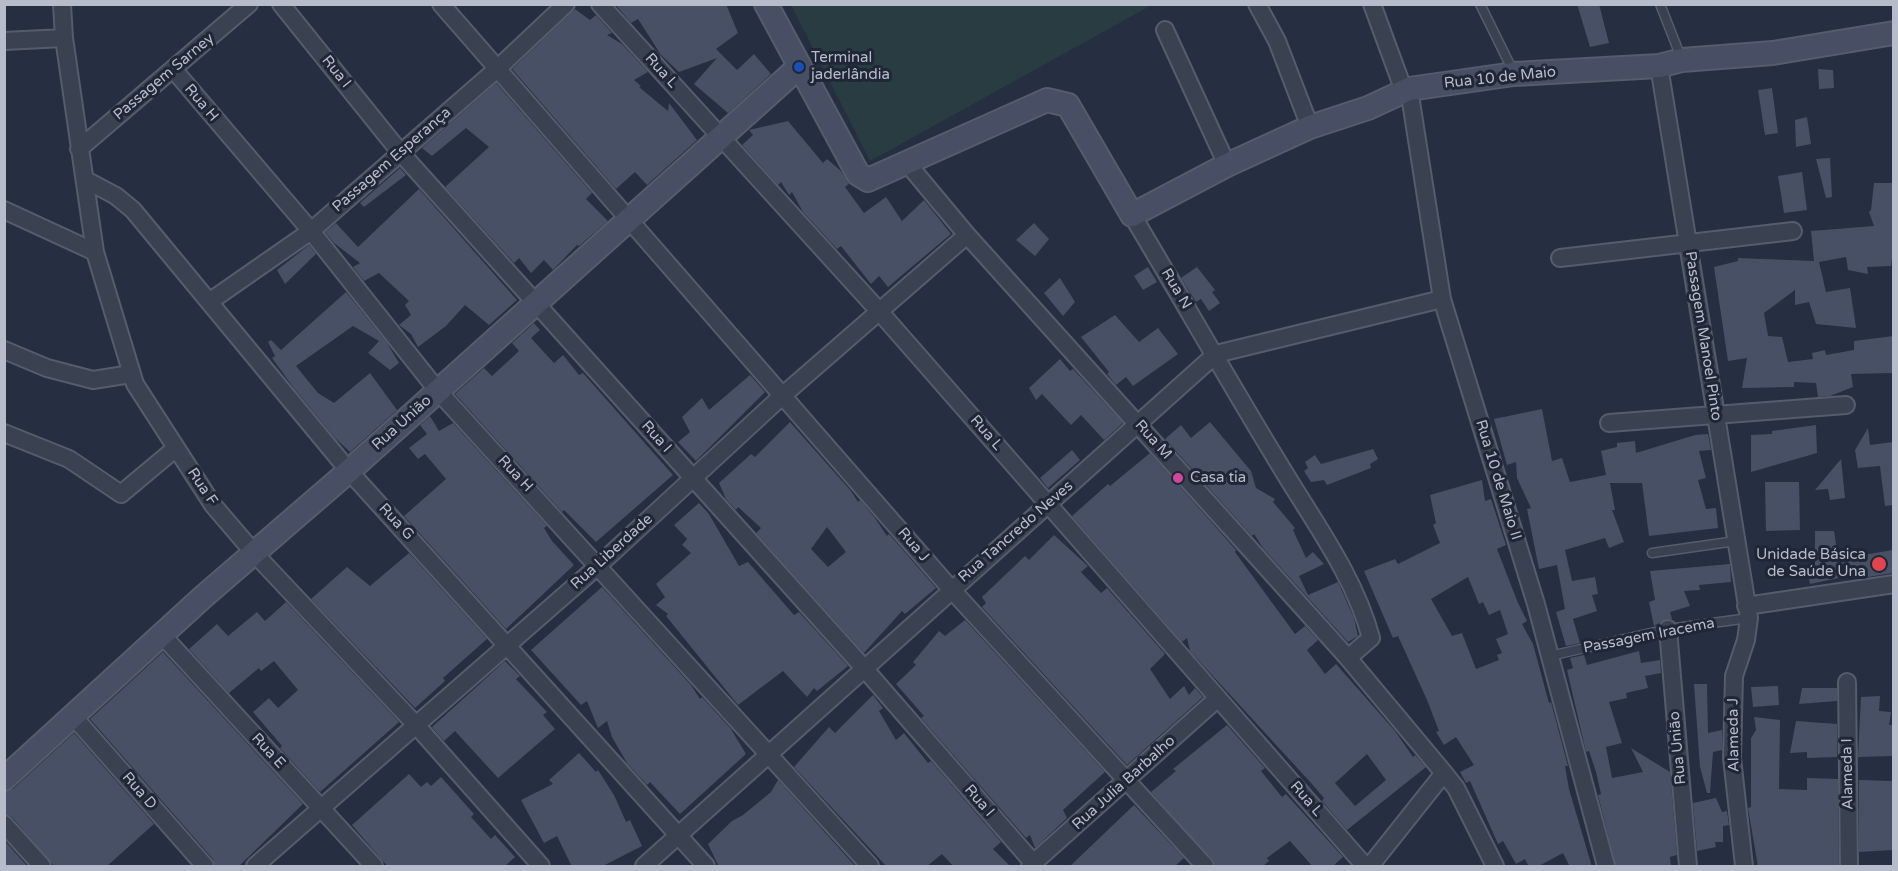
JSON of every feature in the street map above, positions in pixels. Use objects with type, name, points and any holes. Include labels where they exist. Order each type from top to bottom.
[{"type":"main road","points":[[766,4],[799,66]]},
{"type":"main road","name":"Rua 10 de Maio","points":[[1132,215],[1227,165],[1310,127],[1368,108],[1407,90],[1514,74],[1659,66],[1682,60],[1773,53],[1893,33]]},
{"type":"main road","name":"Rua União","points":[[4,778],[799,66]]},
{"type":"main road","name":"Rua N","points":[[799,66],[858,174],[868,180],[1047,100],[1068,105],[1132,215]]},
{"type":"street","name":"Rua F","points":[[62,4],[64,38],[95,252],[135,384],[213,505],[254,553],[416,725],[541,867]]},
{"type":"street","name":"Passagem Sarney","points":[[79,149],[249,4]]},
{"type":"street","name":"Rua I","points":[[281,4],[400,152],[863,667],[1033,865]]},
{"type":"street","points":[[441,4],[628,218]]},
{"type":"street","name":"Passagem Esperança","points":[[209,302],[311,231],[497,69],[566,4]]},
{"type":"street","name":"Rua L","points":[[600,4],[879,311],[1365,867]]},
{"type":"street","points":[[1257,4],[1277,41],[1310,127]]},
{"type":"street","name":"Rua 10 de Maio II","points":[[1372,4],[1407,90],[1442,299],[1550,656],[1606,867]]},
{"type":"street","points":[[1164,30],[1227,165]]},
{"type":"street","points":[[4,41],[64,38]]},
{"type":"street","name":"Passagem Manoel Pinto","points":[[1659,66],[1748,612]]},
{"type":"street","name":"Rua H","points":[[173,69],[311,231],[438,391],[599,565],[870,867]]},
{"type":"street","name":"Rua M","points":[[907,163],[967,235],[1140,424],[1348,658],[1444,772],[1456,788],[1495,867]]},
{"type":"street","name":"Rua G","points":[[86,180],[116,196],[132,210],[349,471],[706,867]]},
{"type":"street","points":[[4,210],[95,252]]},
{"type":"street","name":"Rua N","points":[[1132,215],[1216,354],[1278,463],[1312,514],[1366,618],[1371,638],[1348,658]]},
{"type":"street","name":"Rua J","points":[[628,218],[951,589],[1205,867]]},
{"type":"street","points":[[1560,258],[1793,231]]},
{"type":"street","name":"Rua Liberdade","points":[[255,867],[599,565],[782,396],[967,235]]},
{"type":"street","name":"Rua Tancredo Neves","points":[[644,867],[863,667],[1140,424],[1216,354],[1442,299]]},
{"type":"street","points":[[4,350],[47,368],[93,380],[131,374]]},
{"type":"street","points":[[1609,423],[1846,405]]},
{"type":"street","points":[[4,434],[69,459],[121,494],[176,448]]},
{"type":"street","name":"Passagem Iracema","points":[[1748,612],[1893,584]]},
{"type":"street","name":"Alameda J","points":[[1744,867],[1732,758],[1734,676],[1746,640],[1748,612]]},
{"type":"street","name":"Rua União","points":[[1668,629],[1688,867]]},
{"type":"street","name":"Rua E","points":[[162,635],[374,867]]},
{"type":"street","name":"Alameda I","points":[[1847,682],[1849,867]]},
{"type":"street","name":"Rua Julia Barbalho","points":[[1033,865],[1218,698]]},
{"type":"street","name":"Rua D","points":[[73,717],[205,867]]},
{"type":"street","points":[[1370,867],[1444,772]]},
{"type":"street","points":[[4,824],[42,867]]},
{"type":"lane","points":[[1480,4],[1514,74]]},
{"type":"lane","points":[[1660,4],[1682,60]]},
{"type":"lane","points":[[1652,553],[1736,541]]},
{"type":"lane","name":"Passagem Iracema","points":[[1550,656],[1748,612]]},
{"type":"shaded area","points":[[791,5],[1152,5],[870,161]]},
{"type":"building","points":[[615,4],[726,4],[738,33],[716,49],[737,70],[754,54],[771,74],[728,113],[694,84],[717,58],[679,72],[661,55],[638,19],[631,23]]},
{"type":"building","points":[[1577,4],[1599,4],[1609,43],[1590,47]]},
{"type":"building","points":[[575,9],[590,20],[596,15],[612,33],[607,35],[622,44],[648,72],[634,80],[641,86],[639,87],[668,111],[669,103],[697,140],[647,185],[635,172],[616,189],[512,69]]},
{"type":"building","points":[[1818,69],[1833,70],[1834,88],[1819,89]]},
{"type":"building","points":[[496,83],[592,193],[586,199],[608,221],[579,246],[577,245],[553,270],[544,260],[531,273],[519,258],[514,263],[445,187],[489,147],[466,128],[432,156],[422,148]]},
{"type":"building","points":[[1772,88],[1778,133],[1765,135],[1758,90]]},
{"type":"building","points":[[1807,117],[1811,144],[1796,147],[1795,120]]},
{"type":"building","points":[[788,121],[823,163],[827,159],[841,171],[849,184],[845,187],[864,213],[886,197],[902,221],[924,200],[951,234],[888,287],[879,276],[871,284],[841,246],[837,249],[803,212],[792,192],[789,195],[781,182],[778,185],[742,145],[753,135],[749,130]]},
{"type":"building","points":[[1830,158],[1832,197],[1826,198],[1816,159]]},
{"type":"building","points":[[400,168],[406,175],[364,207],[360,203]]},
{"type":"building","points":[[1802,172],[1807,210],[1784,213],[1778,176]]},
{"type":"building","points":[[1874,183],[1893,183],[1891,266],[1867,267],[1868,274],[1848,270],[1846,257],[1819,262],[1826,292],[1850,288],[1856,328],[1816,324],[1809,302],[1795,305],[1795,290],[1764,313],[1768,336],[1782,337],[1788,362],[1813,359],[1812,353],[1825,350],[1826,355],[1854,350],[1854,341],[1893,336],[1893,373],[1851,374],[1853,387],[1830,396],[1818,397],[1816,383],[1794,382],[1794,387],[1742,388],[1747,358],[1728,361],[1714,267],[1738,261],[1738,258],[1814,261],[1811,231],[1874,226],[1869,212]]},
{"type":"building","points":[[419,189],[517,300],[489,325],[465,305],[446,326],[418,347],[411,334],[399,325],[411,315],[405,305],[409,301],[379,273],[364,281],[353,267],[360,263],[334,243],[325,232],[336,223],[358,247]]},
{"type":"building","points":[[1034,223],[1049,239],[1035,256],[1016,240]]},
{"type":"building","points":[[309,245],[316,254],[285,284],[277,270]]},
{"type":"building","points":[[1148,267],[1157,282],[1143,290],[1134,276]]},
{"type":"building","points":[[1197,267],[1215,290],[1212,292],[1220,303],[1209,311],[1201,299],[1196,302],[1181,278]]},
{"type":"building","points":[[1060,278],[1075,302],[1063,316],[1044,293]]},
{"type":"building","points":[[346,292],[387,343],[399,363],[390,370],[368,353],[379,341],[353,326],[296,366],[318,393],[334,403],[370,373],[397,410],[350,452],[335,438],[293,387],[272,358],[275,356],[268,342],[271,340],[281,350]]},
{"type":"building","points":[[1115,315],[1139,342],[1158,328],[1178,354],[1133,386],[1126,377],[1116,385],[1107,374],[1109,372],[1081,337]]},
{"type":"building","points":[[534,323],[540,330],[531,338],[554,363],[563,355],[579,375],[583,373],[673,475],[596,542],[564,510],[562,512],[455,394],[484,368],[492,376],[519,351],[512,343]]},
{"type":"building","points":[[1060,359],[1070,371],[1073,369],[1123,423],[1104,440],[1081,415],[1071,425],[1042,394],[1036,400],[1029,388]]},
{"type":"building","points":[[750,375],[765,392],[696,461],[678,442],[690,432],[682,417],[702,398],[709,410]]},
{"type":"building","points":[[1542,409],[1552,461],[1562,458],[1570,482],[1606,475],[1601,451],[1617,447],[1617,443],[1635,441],[1636,453],[1695,435],[1708,434],[1711,450],[1699,451],[1706,478],[1698,480],[1706,509],[1716,508],[1718,528],[1649,536],[1642,483],[1610,483],[1615,510],[1612,510],[1624,542],[1609,548],[1605,538],[1565,550],[1572,581],[1595,577],[1598,594],[1592,595],[1597,611],[1573,619],[1580,643],[1566,646],[1556,612],[1565,609],[1557,565],[1539,569],[1527,509],[1531,508],[1517,478],[1516,462],[1507,465],[1494,419]]},
{"type":"building","points":[[430,416],[439,431],[453,423],[547,526],[544,528],[552,541],[574,565],[506,629],[404,516],[446,479],[425,454],[418,459],[409,448],[427,434],[420,425]]},
{"type":"building","points":[[790,422],[858,502],[860,500],[887,536],[889,534],[936,588],[905,614],[902,611],[864,653],[756,533],[761,528],[738,507],[736,510],[726,499],[719,483],[751,454],[755,457]],"holes":[[[827,527],[846,552],[828,567],[811,549]]]},
{"type":"building","points":[[1210,422],[1251,471],[1256,488],[1275,499],[1273,502],[1295,528],[1293,530],[1306,558],[1313,552],[1324,564],[1299,576],[1308,595],[1338,582],[1354,618],[1358,636],[1348,642],[1263,548],[1254,534],[1252,536],[1165,439],[1181,425],[1191,438]]},
{"type":"building","points":[[1816,425],[1817,453],[1751,472],[1751,435],[1772,434],[1772,431]]},
{"type":"building","points":[[1868,428],[1870,445],[1893,442],[1893,505],[1885,506],[1880,466],[1858,468],[1855,450]]},
{"type":"building","points":[[1373,449],[1378,459],[1370,464],[1371,468],[1327,485],[1324,480],[1311,482],[1304,471],[1308,468],[1305,462],[1315,455],[1321,464]]},
{"type":"building","points":[[1072,450],[1080,460],[1048,488],[1040,478]]},
{"type":"building","points":[[1150,453],[1236,550],[1235,552],[1295,634],[1305,626],[1318,640],[1307,650],[1325,674],[1336,664],[1395,731],[1413,757],[1415,755],[1426,767],[1347,830],[1322,801],[1324,798],[1311,783],[1190,651],[1187,638],[1182,642],[1072,516],[1108,484],[1110,486]],"holes":[[[1367,754],[1386,780],[1355,806],[1335,783]]]},
{"type":"building","points":[[1841,459],[1845,498],[1830,500],[1828,489],[1815,490]]},
{"type":"building","points":[[1482,480],[1485,501],[1491,499],[1506,545],[1497,549],[1527,621],[1522,624],[1533,644],[1549,703],[1551,702],[1568,766],[1565,766],[1569,789],[1592,867],[1570,867],[1563,853],[1537,867],[1529,867],[1525,859],[1516,864],[1503,841],[1498,844],[1470,781],[1466,783],[1460,772],[1474,765],[1456,737],[1444,745],[1436,732],[1439,731],[1427,700],[1398,636],[1393,638],[1364,571],[1395,559],[1398,564],[1440,543],[1433,525],[1436,523],[1430,495]],"holes":[[[1468,577],[1479,604],[1483,602],[1489,615],[1500,610],[1508,634],[1496,639],[1502,653],[1497,655],[1499,660],[1476,669],[1462,633],[1452,636],[1431,599]]]},
{"type":"building","points":[[1765,482],[1799,482],[1800,530],[1766,531]]},
{"type":"building","points":[[699,503],[709,514],[739,566],[748,562],[794,615],[799,612],[848,666],[817,691],[814,688],[807,697],[783,671],[738,705],[666,616],[668,614],[656,605],[665,597],[656,584],[691,553],[682,545],[687,539],[674,525]]},
{"type":"building","points":[[1815,531],[1834,531],[1839,563],[1864,558],[1863,555],[1893,550],[1893,573],[1868,577],[1867,572],[1810,584],[1807,568],[1815,567]]},
{"type":"building","points":[[1054,535],[1088,566],[1081,572],[1101,593],[1107,588],[1165,654],[1150,669],[1170,699],[1184,686],[1189,695],[1195,688],[1203,697],[1127,765],[982,607],[986,603],[982,597],[1025,556],[1029,560]]},
{"type":"building","points":[[409,553],[487,639],[443,678],[445,681],[415,708],[311,599],[347,567],[370,586]]},
{"type":"building","points":[[1730,564],[1731,582],[1699,585],[1700,590],[1684,591],[1690,606],[1670,612],[1672,619],[1667,619],[1654,626],[1649,602],[1655,600],[1650,571]]},
{"type":"building","points":[[602,587],[691,685],[700,699],[702,697],[731,729],[746,754],[680,814],[650,782],[647,785],[627,763],[612,737],[607,721],[598,728],[587,701],[581,705],[531,650]]},
{"type":"building","points":[[286,602],[399,722],[320,792],[280,748],[282,746],[253,712],[269,698],[278,708],[298,690],[274,661],[261,671],[259,668],[229,693],[189,649],[217,624],[228,636],[257,612],[265,621]]},
{"type":"building","points":[[965,620],[1105,772],[1063,810],[1067,818],[1035,848],[1030,835],[1026,838],[921,718],[924,716],[896,684],[916,665],[913,662],[939,631],[945,636]]},
{"type":"building","points":[[1639,651],[1641,663],[1660,660],[1661,673],[1645,676],[1648,688],[1626,693],[1627,698],[1609,702],[1622,743],[1606,747],[1612,778],[1643,772],[1631,748],[1670,772],[1677,855],[1670,857],[1671,867],[1616,867],[1598,795],[1601,794],[1596,772],[1589,751],[1586,752],[1567,670],[1573,668],[1570,658],[1584,655],[1587,665]]},
{"type":"building","points":[[163,652],[303,804],[238,867],[215,867],[213,859],[90,719]]},
{"type":"building","points":[[505,661],[520,676],[516,679],[547,712],[543,715],[555,729],[498,778],[455,731],[444,741],[432,727]]},
{"type":"building","points":[[1694,684],[1707,684],[1708,733],[1722,730],[1722,750],[1713,752],[1710,793],[1707,793],[1700,767]]},
{"type":"building","points":[[1778,686],[1779,705],[1753,707],[1751,687]]},
{"type":"building","points":[[1802,688],[1837,688],[1837,701],[1799,704]]},
{"type":"building","points":[[873,695],[883,708],[879,711],[896,740],[904,733],[928,763],[931,761],[1001,842],[993,849],[1011,867],[954,867],[942,854],[926,867],[887,867],[794,767],[829,727],[835,733]]},
{"type":"building","points":[[1880,696],[1879,711],[1891,712],[1889,725],[1893,725],[1893,756],[1858,757],[1861,697]]},
{"type":"building","points":[[1754,717],[1780,720],[1779,789],[1807,790],[1807,778],[1838,779],[1839,867],[1758,867],[1748,808],[1751,807],[1751,738],[1756,730]]},
{"type":"building","points":[[1796,721],[1837,724],[1837,757],[1807,758],[1807,752],[1790,753]]},
{"type":"building","points":[[1227,725],[1265,768],[1261,771],[1282,797],[1286,794],[1343,857],[1332,867],[1313,867],[1290,841],[1267,858],[1269,861],[1262,867],[1217,867],[1151,792],[1176,771],[1173,769]]},
{"type":"building","points":[[74,733],[154,824],[106,867],[55,867],[12,817],[4,814],[4,792],[13,789]]},
{"type":"building","points":[[579,753],[596,772],[598,770],[614,795],[626,822],[630,820],[642,846],[601,867],[572,867],[557,836],[544,843],[521,800],[553,784],[549,780]]},
{"type":"building","points":[[409,774],[421,787],[427,782],[431,786],[441,777],[474,814],[471,817],[491,839],[495,835],[515,857],[504,867],[388,867],[352,825]]},
{"type":"building","points":[[778,780],[856,867],[719,867],[708,844],[732,821],[771,792]]},
{"type":"building","points":[[1859,780],[1893,781],[1893,850],[1859,852]]},
{"type":"building","points":[[1716,798],[1722,812],[1727,811],[1729,825],[1723,826],[1723,842],[1715,842],[1716,847],[1697,851],[1693,803]]},
{"type":"building","points":[[1134,805],[1184,858],[1174,867],[1069,867]]},
{"type":"building","points":[[4,840],[28,867],[4,867]]},
{"type":"place","name":"Terminal jaderlândia","points":[[799,67]]},
{"type":"place","name":"Casa tia","points":[[1178,478]]},
{"type":"place","name":"Unidade Básica de Saúde Una","points":[[1879,564]]}]
